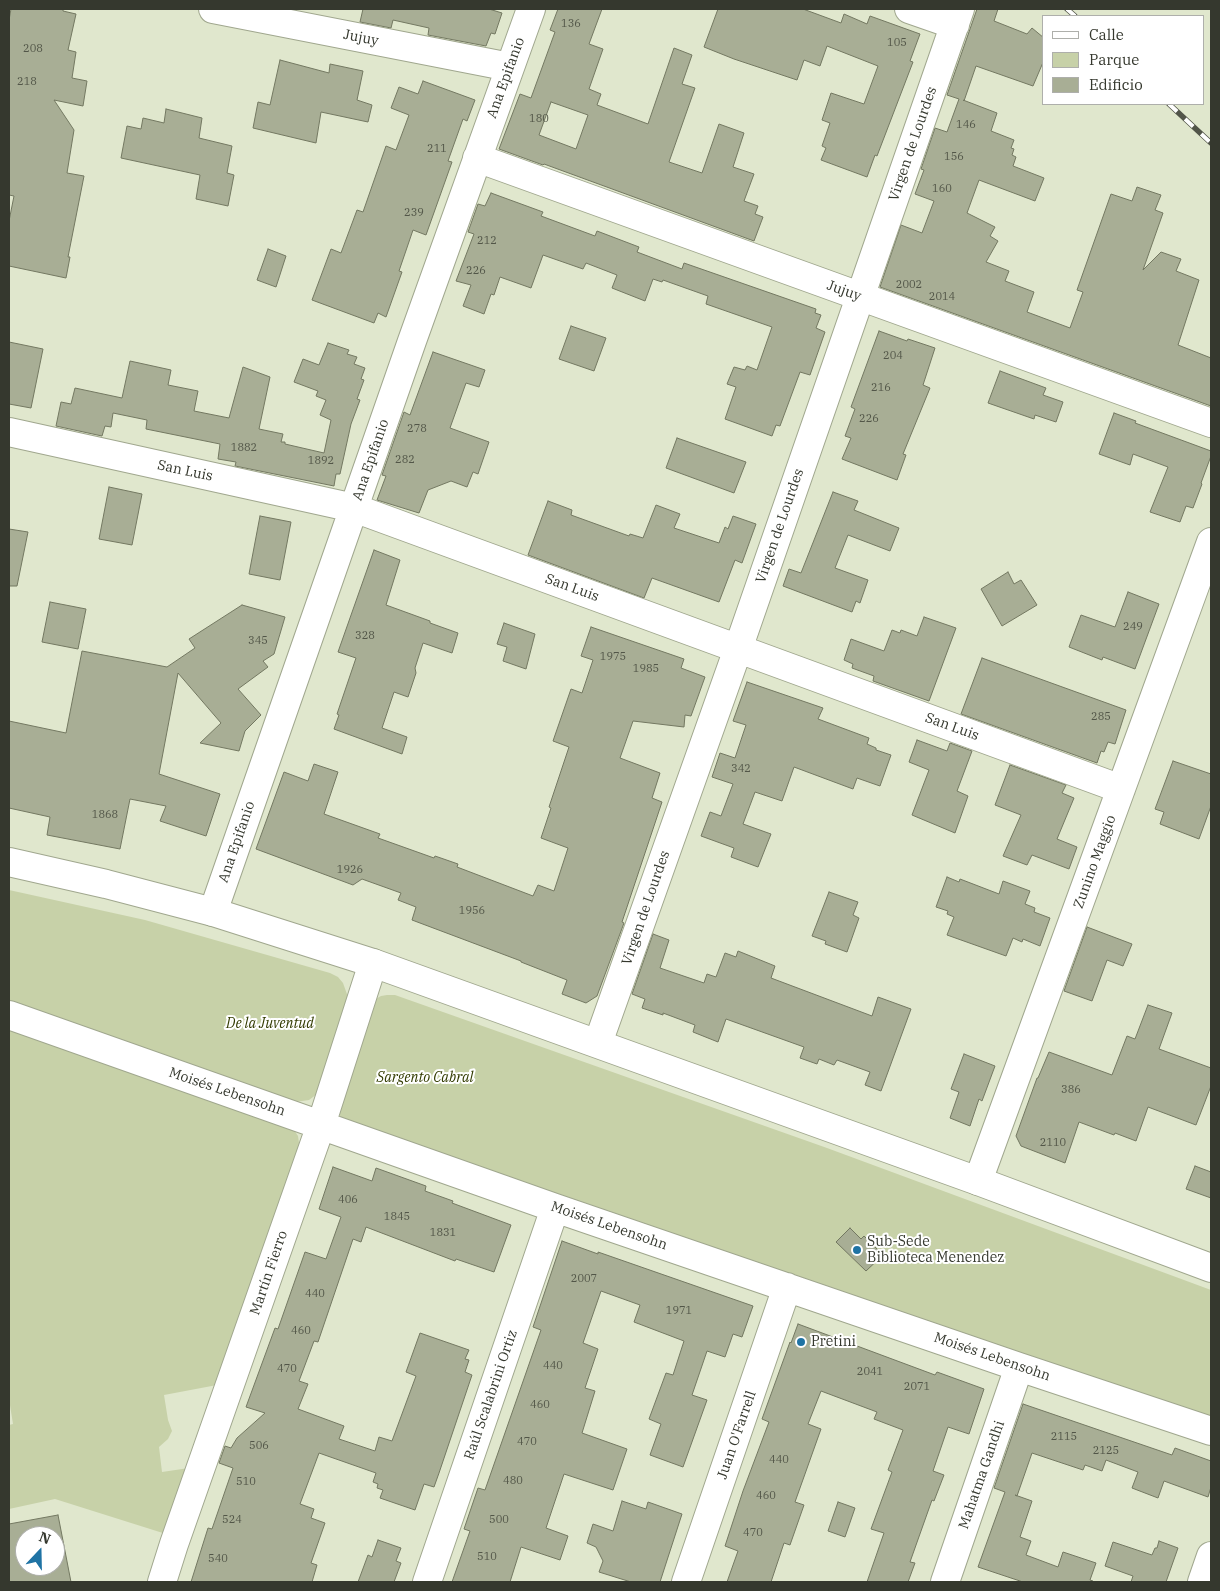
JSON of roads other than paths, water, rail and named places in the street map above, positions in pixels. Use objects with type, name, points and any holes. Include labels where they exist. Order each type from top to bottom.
[{"type":"street","name":"Jujuy","points":[[213,9],[510,67]]},
{"type":"street","name":"Ana Epifanio","points":[[213,912],[531,9]]},
{"type":"street","points":[[909,9],[958,17]]},
{"type":"street","name":"Virgen de Lourdes","points":[[598,1043],[738,649],[958,17]]},
{"type":"street","name":"Jujuy","points":[[478,158],[1211,423]]},
{"type":"street","name":"San Luis","points":[[9,432],[354,508],[1121,789]]},
{"type":"street","name":"Zunino Maggio","points":[[978,1181],[1121,789],[1204,584],[1211,542]]},
{"type":"street","points":[[9,862],[106,884],[213,912],[373,963],[978,1181],[1211,1268]]},
{"type":"street","name":"Martín Fierro","points":[[162,1582],[180,1525],[321,1125],[373,963]]},
{"type":"street","name":"Moisés Lebensohn","points":[[9,1015],[556,1208],[1211,1431]]},
{"type":"street","name":"Raúl Scalabrini Ortiz","points":[[426,1582],[556,1208]]},
{"type":"street","name":"Juan O'Farrell","points":[[686,1582],[787,1287]]},
{"type":"street","name":"Mahatma Gandhi","points":[[944,1582],[1019,1367]]},
{"type":"street","points":[[1202,1582],[1211,1556]]},
{"type":"railway","points":[[1067,9],[1074,15]]},
{"type":"railway","points":[[1170,105],[1211,143]]},
{"type":"place","name":"Sub-Sede Biblioteca Menendez","points":[[857,1250]]},
{"type":"place","name":"Pretini","points":[[801,1342]]},
{"type":"park label","name":"De la Juventud","points":[[270,1024]]},
{"type":"park label","name":"Sargento Cabral","points":[[425,1078]]}]
